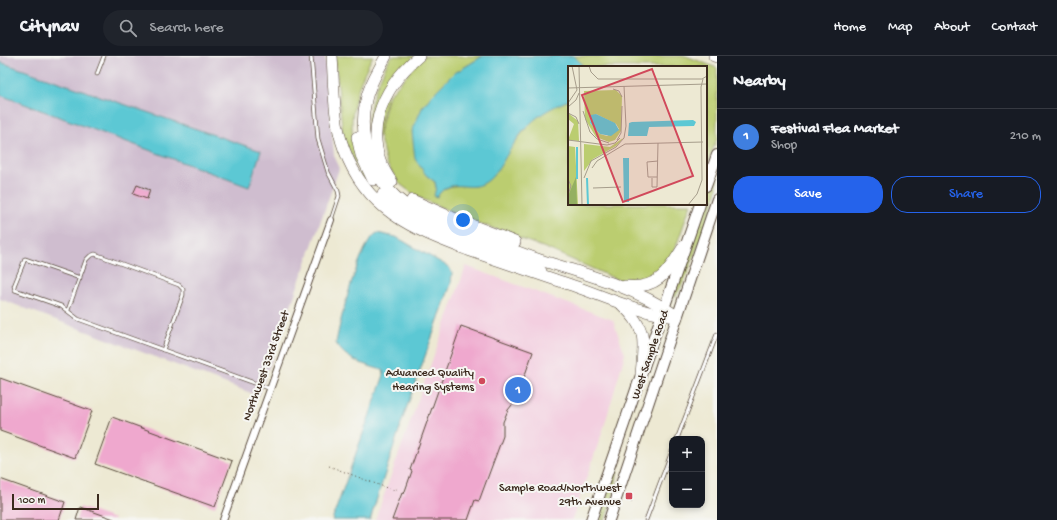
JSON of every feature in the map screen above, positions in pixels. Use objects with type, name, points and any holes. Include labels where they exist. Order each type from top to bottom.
[{"type":"highway","points":[[332,56],[338,129],[343,148],[355,174],[378,202],[400,219],[421,232],[525,271],[557,280],[620,303],[663,311]]},
{"type":"highway","points":[[378,56],[361,91],[356,129],[358,143],[365,167],[382,193],[400,210],[430,227],[528,263],[557,280]]},
{"type":"highway","points":[[386,56],[371,85],[366,99],[364,139],[370,160],[388,189],[405,204],[426,216],[540,259],[567,266],[616,285],[677,317]]},
{"type":"highway","points":[[419,56],[406,68],[388,92],[378,115],[376,139],[381,163],[386,173],[402,193],[422,205],[542,252],[567,266]]},
{"type":"highway","points":[[616,285],[637,288],[658,280],[665,274],[684,246]]},
{"type":"highway","points":[[620,303],[633,315],[642,332],[643,345],[641,374]]},
{"type":"main road","points":[[707,183],[717,155]]},
{"type":"main road","name":"West Sample Road","points":[[609,520],[717,199]]},
{"type":"main road","name":"West Sample Road","points":[[591,520],[684,246],[700,205]]},
{"type":"street","name":"Northwest 33rd Street","points":[[223,520],[331,220]]},
{"type":"lane","points":[[97,74],[104,56]]},
{"type":"lane","points":[[311,56],[318,139],[326,166],[339,196],[331,220]]},
{"type":"lane","points":[[68,310],[86,260],[95,254],[179,285],[183,289],[183,295],[163,350]]},
{"type":"lane","points":[[80,276],[25,259],[14,286],[16,290],[68,310],[78,319],[271,389]]},
{"type":"lane","points":[[678,436],[717,334]]},
{"type":"lane","points":[[646,520],[669,459]]},
{"type":"path","points":[[329,466],[392,490],[397,489]]},
{"type":"path","points":[[627,501],[632,502]]},
{"type":"shaded area","points":[[0,56],[325,56],[334,155],[339,169],[259,396],[0,299]]},
{"type":"shaded area","points":[[466,266],[613,320],[625,354],[604,427],[572,520],[375,520]]},
{"type":"green space","points":[[335,56],[373,56],[358,89],[352,121],[356,153],[371,186],[363,180],[343,137]]},
{"type":"green space","points":[[391,56],[415,56],[389,85],[374,153],[370,139],[369,127],[371,103],[379,80]]},
{"type":"green space","points":[[424,56],[483,56],[453,74],[433,94],[422,108],[426,175],[435,182],[437,197],[441,192],[449,187],[475,186],[512,146],[531,122],[547,109],[568,100],[568,205],[691,205],[671,261],[660,276],[627,284],[548,249],[463,217],[416,196],[400,184],[386,163],[379,134],[389,95]]},
{"type":"green space","points":[[574,56],[686,56],[717,68],[717,138],[707,166],[707,66],[582,66],[581,63]]},
{"type":"green space","points":[[717,173],[717,189],[711,211],[691,265],[678,293],[674,298],[673,296],[706,205],[707,205],[707,201]]},
{"type":"green space","points":[[618,460],[616,487],[605,520],[600,520]]},
{"type":"water","points":[[483,56],[574,56],[581,63],[582,66],[568,66],[568,100],[541,115],[527,127],[490,179],[480,185],[448,187],[437,197],[434,196],[436,187],[435,182],[426,175],[415,159],[412,131],[422,108],[433,94],[453,74]]},
{"type":"water","points":[[0,62],[261,151],[249,187],[0,95]]},
{"type":"water","points":[[377,233],[396,237],[449,267],[452,273],[451,284],[405,412],[370,520],[332,520],[384,375],[383,370],[350,358],[336,343],[346,301],[357,267],[370,240]]},
{"type":"building","points":[[137,185],[150,190],[147,199],[133,194]]},
{"type":"building","points":[[461,326],[533,352],[516,400],[508,410],[503,422],[503,436],[479,501],[475,500],[468,520],[392,520],[402,493],[404,494],[412,471],[410,470]]},
{"type":"building","points":[[0,378],[92,411],[75,458],[0,431]]},
{"type":"building","points":[[112,417],[232,461],[215,507],[95,464]]},
{"type":"building","points":[[0,479],[65,502],[59,520],[0,520]]},
{"type":"building","points":[[80,507],[114,519],[114,520],[76,520]]},
{"type":"place","name":"Advanced Quality Hearing Systems","points":[[482,381]]},
{"type":"place","name":"Festival Flea Market","points":[[518,390]]},
{"type":"place","name":"Sample Road/Northwest 29th Avenue","points":[[629,496]]}]
